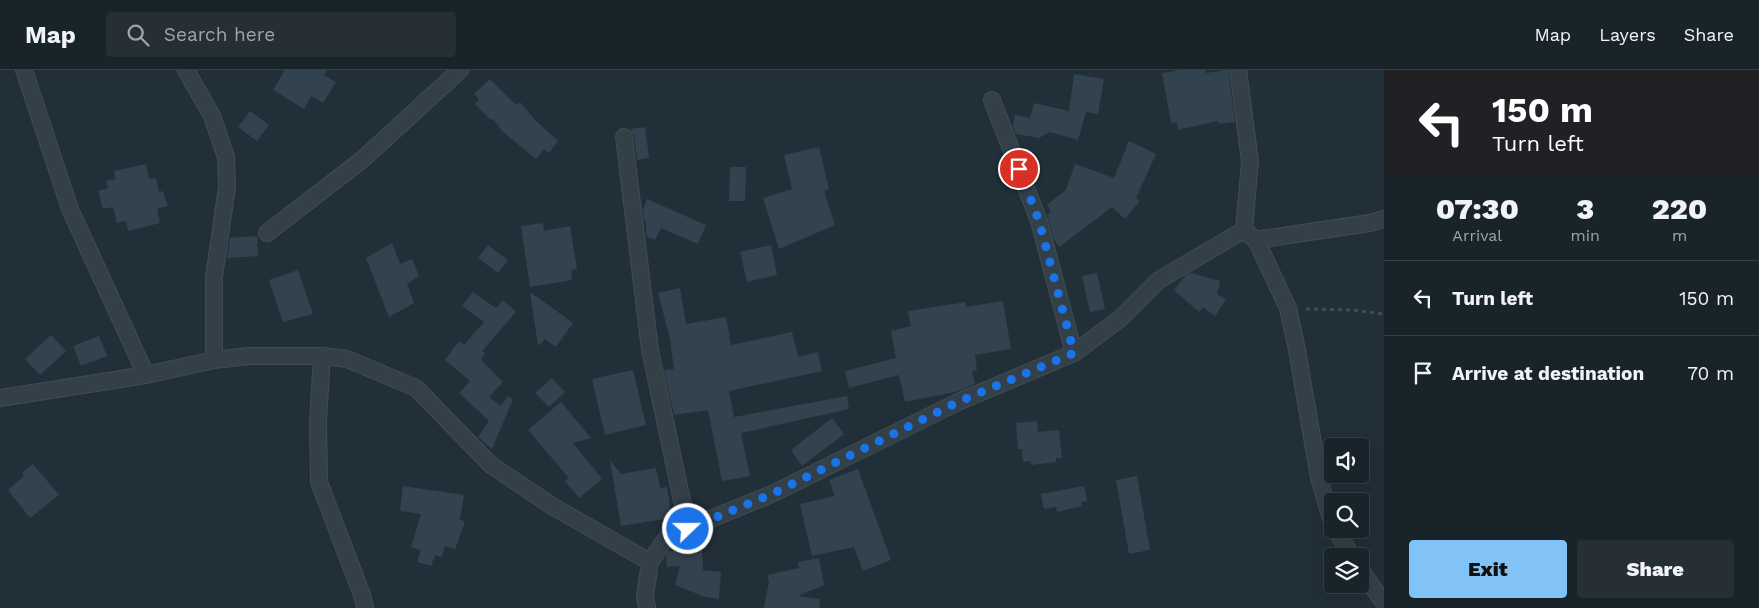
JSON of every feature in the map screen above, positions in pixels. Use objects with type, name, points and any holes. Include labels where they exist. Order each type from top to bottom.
[{"type":"street","points":[[24,70],[70,209],[146,375]]},
{"type":"street","points":[[186,70],[212,116],[226,157],[227,187],[214,277],[214,360]]},
{"type":"street","points":[[267,232],[363,159],[460,70]]},
{"type":"street","points":[[1238,70],[1250,160],[1250,235],[1288,308],[1298,350],[1318,478],[1324,497]]},
{"type":"street","points":[[992,100],[1039,221],[1074,353]]},
{"type":"street","points":[[624,137],[650,350],[688,529]]},
{"type":"street","points":[[647,608],[645,596],[650,562],[667,537],[774,493],[958,402],[1074,353],[1120,318],[1159,280],[1250,235],[1370,223],[1384,219]]},
{"type":"street","points":[[0,398],[146,375],[214,360],[249,356],[322,356],[347,359],[416,388],[491,466],[552,506],[650,562]]},
{"type":"street","points":[[322,356],[318,422],[319,482],[362,595],[365,608]]},
{"type":"street","points":[[1369,581],[1384,603]]},
{"type":"path","points":[[1288,308],[1351,310],[1384,314]]},
{"type":"building","points":[[285,70],[327,70],[324,75],[336,82],[323,103],[311,96],[304,109],[273,90]]},
{"type":"building","points":[[1181,70],[1205,70],[1206,73],[1228,70],[1235,122],[1219,124],[1218,121],[1178,130],[1177,122],[1171,123],[1162,73]]},
{"type":"building","points":[[1074,74],[1104,79],[1098,114],[1086,112],[1078,140],[1050,132],[1039,138],[1016,134],[1013,126],[1015,115],[1030,118],[1034,103],[1069,111]]},
{"type":"building","points":[[490,79],[516,105],[520,102],[534,119],[558,141],[549,153],[544,149],[536,159],[503,132],[493,119],[491,120],[475,104],[479,99],[474,94]]},
{"type":"building","points":[[250,111],[269,125],[257,141],[238,127]]},
{"type":"building","points":[[645,127],[649,158],[637,160],[634,136],[630,129]]},
{"type":"building","points":[[1129,141],[1156,154],[1136,198],[1140,201],[1125,219],[1112,207],[1059,247],[1054,239],[1047,214],[1051,212],[1047,205],[1066,190],[1075,164],[1114,178]]},
{"type":"building","points":[[819,147],[829,189],[824,191],[835,225],[779,249],[763,198],[792,189],[784,155]]},
{"type":"building","points":[[146,164],[149,179],[156,178],[159,192],[163,191],[168,206],[157,209],[160,223],[128,231],[126,221],[117,223],[113,207],[103,209],[98,191],[108,188],[106,181],[116,179],[114,171]]},
{"type":"building","points":[[730,167],[746,167],[745,201],[729,201]]},
{"type":"building","points":[[647,199],[706,225],[698,244],[661,228],[655,240],[646,236],[646,222],[644,221],[643,210]]},
{"type":"building","points":[[543,223],[544,231],[570,226],[577,269],[571,270],[572,280],[530,287],[521,226]]},
{"type":"building","points":[[257,236],[258,256],[227,258],[230,238]]},
{"type":"building","points":[[392,243],[400,264],[412,259],[419,276],[407,284],[414,303],[389,317],[366,258]]},
{"type":"building","points":[[488,245],[508,260],[498,273],[478,258]]},
{"type":"building","points":[[771,245],[777,275],[747,282],[740,252]]},
{"type":"building","points":[[298,270],[313,314],[283,322],[269,280]]},
{"type":"building","points":[[1097,273],[1105,309],[1090,312],[1082,276]]},
{"type":"building","points":[[1191,273],[1220,281],[1217,294],[1226,300],[1215,316],[1203,307],[1199,312],[1174,290],[1186,275]]},
{"type":"building","points":[[680,288],[686,324],[726,317],[731,345],[792,332],[798,357],[818,352],[822,371],[729,391],[734,417],[847,396],[849,409],[741,433],[750,476],[722,481],[708,410],[674,415],[664,370],[674,369],[670,339],[658,293]]},
{"type":"building","points":[[473,292],[496,308],[503,300],[516,312],[482,351],[485,353],[481,360],[503,382],[489,397],[501,406],[508,396],[513,399],[492,449],[478,437],[489,421],[459,393],[470,381],[445,360],[459,341],[464,345],[484,322],[462,306]]},
{"type":"building","points":[[530,292],[573,323],[556,347],[545,339],[538,346]]},
{"type":"building","points":[[1003,301],[1011,349],[975,355],[977,370],[972,371],[975,384],[959,391],[905,402],[899,375],[849,388],[845,371],[896,358],[891,331],[911,326],[908,311],[966,302],[966,307]]},
{"type":"building","points":[[51,335],[66,351],[40,375],[25,359]]},
{"type":"building","points":[[99,336],[107,356],[81,366],[73,346]]},
{"type":"building","points":[[633,370],[646,425],[605,435],[592,379]]},
{"type":"building","points":[[552,378],[565,392],[549,407],[535,393]]},
{"type":"building","points":[[561,402],[591,438],[573,443],[602,479],[579,498],[565,481],[569,478],[528,430]]},
{"type":"building","points":[[832,418],[844,434],[802,466],[791,450]]},
{"type":"building","points":[[1037,421],[1038,432],[1059,430],[1062,458],[1056,458],[1056,462],[1031,465],[1031,461],[1023,462],[1022,449],[1018,449],[1016,423]]},
{"type":"building","points":[[610,460],[621,474],[656,468],[660,488],[667,487],[672,518],[621,526]]},
{"type":"building","points":[[33,464],[59,495],[30,518],[8,490],[24,476],[22,473]]},
{"type":"building","points":[[858,469],[891,560],[863,571],[854,547],[812,556],[800,504],[835,496],[829,480]]},
{"type":"building","points":[[1137,476],[1150,550],[1129,554],[1116,480]]},
{"type":"building","points":[[403,486],[464,495],[460,520],[465,522],[455,549],[445,546],[442,557],[435,555],[431,566],[417,562],[421,550],[411,547],[421,514],[400,511]]},
{"type":"building","points":[[1084,486],[1087,501],[1081,502],[1082,506],[1057,512],[1056,507],[1044,509],[1041,494]]},
{"type":"building","points":[[702,550],[703,570],[721,572],[719,599],[705,597],[675,585],[680,566],[667,567],[666,556],[669,551]]},
{"type":"building","points":[[819,558],[824,585],[798,596],[820,599],[819,608],[764,608],[769,581],[767,575],[799,568],[798,562]]},
{"type":"route","points":[[688,529],[774,493],[958,402],[1074,353],[1039,221],[1019,169]]}]
